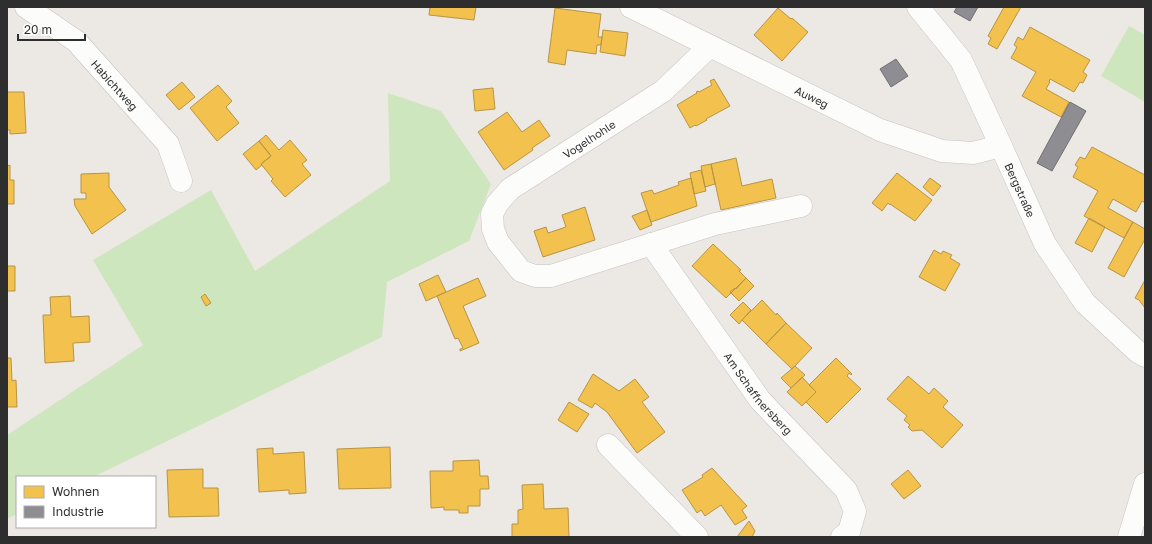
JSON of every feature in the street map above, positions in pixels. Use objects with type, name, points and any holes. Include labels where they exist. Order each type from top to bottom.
[{"type":"street","name":"Habichtweg","points":[[26,7],[76,40],[168,144],[181,181]]},
{"type":"street","name":"Auweg","points":[[630,7],[880,130],[942,151],[973,153],[1001,146]]},
{"type":"street","name":"Bergstraße","points":[[918,7],[961,60],[1045,244],[1085,303],[1138,352],[1145,356]]},
{"type":"street","name":"Vogelhohle","points":[[651,244],[551,276],[535,276],[521,271],[498,242],[493,229],[492,214],[497,204],[510,190],[663,91],[710,46]]},
{"type":"street","points":[[651,244],[715,224],[801,206]]},
{"type":"street","name":"Am Schaffnersberg","points":[[651,244],[760,400],[846,490],[854,511],[849,532],[842,537]]},
{"type":"street","points":[[608,445],[697,537]]},
{"type":"street","points":[[1129,537],[1145,484]]},
{"type":"green space","points":[[1129,26],[1145,35],[1145,102],[1101,76]]},
{"type":"green space","points":[[388,93],[441,111],[491,184],[469,241],[387,282],[382,337],[95,476],[16,476],[16,514],[7,519],[7,435],[143,345],[93,260],[211,190],[255,271],[390,181]]},
{"type":"building: Wohnen","points":[[430,7],[476,7],[474,20],[429,15]]},
{"type":"building: Wohnen","points":[[1004,7],[1021,7],[997,49],[988,44],[991,38],[988,36]]},
{"type":"building: Wohnen","points":[[555,8],[601,14],[598,37],[602,37],[601,45],[597,45],[596,54],[567,50],[565,65],[548,62]]},
{"type":"building: Wohnen","points":[[778,8],[808,32],[782,61],[754,35]]},
{"type":"building: Wohnen","points":[[1030,27],[1090,60],[1083,72],[1087,75],[1083,83],[1080,82],[1074,92],[1050,79],[1046,89],[1069,102],[1061,117],[1022,96],[1036,72],[1011,58],[1017,47],[1014,45],[1018,37],[1023,40]]},
{"type":"building: Wohnen","points":[[603,30],[628,33],[625,56],[600,52]]},
{"type":"building: Wohnen","points":[[714,79],[730,106],[690,128],[677,105],[697,93],[696,92],[699,92],[712,85],[710,81]]},
{"type":"building: Wohnen","points":[[182,82],[195,97],[179,110],[166,95]]},
{"type":"building: Wohnen","points":[[218,85],[232,101],[226,107],[239,123],[217,141],[190,108]]},
{"type":"building: Wohnen","points":[[493,88],[495,109],[475,111],[473,90]]},
{"type":"building: Wohnen","points":[[7,92],[24,92],[26,133],[10,134],[10,130],[7,130]]},
{"type":"building: Wohnen","points":[[507,112],[522,132],[539,120],[550,136],[504,170],[478,132]]},
{"type":"building: Wohnen","points":[[266,135],[279,150],[290,140],[307,160],[302,164],[311,175],[285,197],[271,181],[273,179],[261,164],[271,156],[259,141]]},
{"type":"building: Wohnen","points":[[259,141],[271,156],[256,170],[243,154]]},
{"type":"building: Wohnen","points":[[1092,147],[1145,175],[1145,203],[1142,201],[1136,212],[1113,199],[1108,208],[1133,222],[1124,238],[1084,216],[1098,191],[1073,177],[1078,167],[1075,165],[1080,157],[1085,159]]},
{"type":"building: Wohnen","points":[[736,158],[742,186],[772,179],[776,198],[721,210],[711,164]]},
{"type":"building: Wohnen","points":[[711,164],[715,184],[705,187],[701,166]]},
{"type":"building: Wohnen","points":[[10,165],[10,180],[14,180],[14,204],[7,204],[7,166]]},
{"type":"building: Wohnen","points":[[701,170],[706,191],[694,194],[690,173]]},
{"type":"building: Wohnen","points":[[109,173],[109,187],[126,210],[92,234],[75,206],[74,199],[86,199],[86,193],[81,193],[81,174]]},
{"type":"building: Wohnen","points":[[897,173],[932,200],[915,221],[888,203],[882,211],[872,203]]},
{"type":"building: Wohnen","points":[[691,178],[697,206],[651,222],[641,193],[652,190],[654,194],[679,185],[678,182]]},
{"type":"building: Wohnen","points":[[930,178],[941,186],[933,196],[923,187]]},
{"type":"building: Wohnen","points":[[585,207],[595,240],[543,257],[534,231],[546,227],[548,233],[566,227],[562,215]]},
{"type":"building: Wohnen","points":[[647,210],[652,225],[640,230],[632,216]]},
{"type":"building: Wohnen","points":[[1089,218],[1105,227],[1092,252],[1075,243]]},
{"type":"building: Wohnen","points":[[1133,222],[1145,229],[1145,239],[1124,277],[1108,268]]},
{"type":"building: Wohnen","points":[[713,244],[741,270],[739,271],[746,278],[726,298],[692,266]]},
{"type":"building: Wohnen","points":[[934,250],[941,254],[943,251],[952,255],[950,258],[960,264],[945,291],[919,277]]},
{"type":"building: Wohnen","points":[[7,266],[15,266],[15,291],[7,291]]},
{"type":"building: Wohnen","points":[[438,275],[446,292],[426,301],[419,284]]},
{"type":"building: Wohnen","points":[[478,278],[486,296],[463,306],[479,343],[460,351],[460,349],[463,348],[458,338],[455,339],[437,296]]},
{"type":"building: Wohnen","points":[[746,278],[754,286],[739,301],[730,292],[735,288],[736,289]]},
{"type":"building: Wohnen","points":[[1145,280],[1145,308],[1139,300],[1135,298]]},
{"type":"building: Wohnen","points":[[205,294],[211,303],[206,306],[201,297]]},
{"type":"building: Wohnen","points":[[70,296],[71,317],[89,316],[90,342],[73,343],[74,361],[45,363],[43,315],[51,315],[50,297]]},
{"type":"building: Wohnen","points":[[762,300],[786,323],[766,344],[742,320]]},
{"type":"building: Wohnen","points":[[743,302],[751,310],[739,324],[730,315]]},
{"type":"building: Wohnen","points":[[786,323],[812,348],[792,369],[766,344]]},
{"type":"building: Wohnen","points":[[7,358],[11,358],[12,381],[16,380],[17,407],[7,407]]},
{"type":"building: Wohnen","points":[[836,358],[852,374],[851,375],[849,373],[847,376],[861,389],[827,423],[806,402],[816,392],[809,385]]},
{"type":"building: Wohnen","points":[[795,366],[805,375],[791,388],[781,378]]},
{"type":"building: Wohnen","points":[[593,374],[619,391],[635,379],[649,397],[642,402],[665,432],[637,453],[607,412],[595,403],[592,408],[578,400]]},
{"type":"building: Wohnen","points":[[908,376],[929,394],[934,388],[948,401],[943,407],[963,425],[942,448],[922,430],[912,431],[908,427],[910,425],[904,420],[907,416],[887,399]]},
{"type":"building: Wohnen","points":[[802,377],[816,392],[802,406],[787,392]]},
{"type":"building: Wohnen","points":[[569,402],[589,414],[577,432],[558,420]]},
{"type":"building: Wohnen","points":[[390,447],[391,488],[339,489],[337,449]]},
{"type":"building: Wohnen","points":[[273,448],[273,454],[304,452],[306,493],[289,494],[289,490],[259,492],[257,449]]},
{"type":"building: Wohnen","points":[[479,460],[480,476],[488,476],[489,489],[480,489],[480,506],[468,506],[468,513],[459,513],[459,510],[444,510],[444,507],[431,508],[430,471],[453,471],[453,461]]},
{"type":"building: Wohnen","points":[[712,468],[747,506],[742,510],[747,518],[735,525],[721,505],[705,516],[701,510],[697,513],[682,490],[703,477],[702,475]]},
{"type":"building: Wohnen","points":[[203,469],[203,488],[218,488],[219,516],[169,517],[167,470]]},
{"type":"building: Wohnen","points":[[908,470],[921,486],[904,499],[891,484]]},
{"type":"building: Wohnen","points":[[543,484],[544,509],[568,508],[569,537],[512,537],[512,524],[518,524],[518,510],[523,509],[522,485]]},
{"type":"building: Wohnen","points":[[749,521],[755,531],[752,537],[737,537]]},
{"type":"building: Industrie","points":[[957,7],[978,7],[970,21],[954,12]]},
{"type":"building: Industrie","points":[[896,59],[908,76],[891,87],[880,69]]},
{"type":"building: Industrie","points":[[1070,102],[1086,111],[1052,171],[1037,163]]}]
